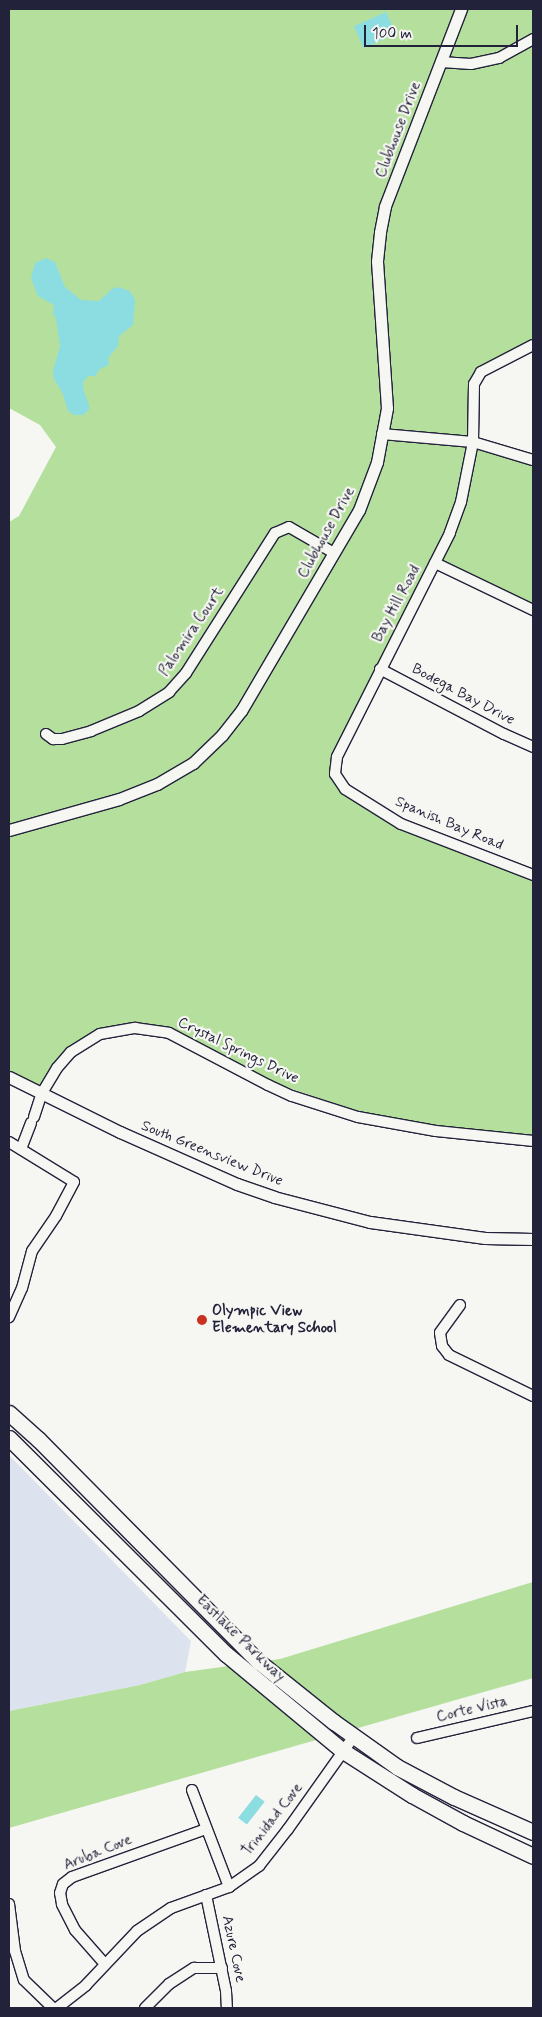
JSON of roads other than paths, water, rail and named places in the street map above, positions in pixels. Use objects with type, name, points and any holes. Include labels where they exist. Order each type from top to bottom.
[{"type":"main road","name":"Eastlake Parkway","points":[[9,1413],[38,1439],[259,1662],[397,1767],[454,1797],[533,1832]]},
{"type":"main road","name":"Eastlake Parkway","points":[[9,1438],[226,1654],[343,1751],[412,1795],[463,1824],[533,1856]]},
{"type":"main road","points":[[141,1570],[156,1558]]},
{"type":"street","name":"Clubhouse Drive","points":[[9,830],[120,799],[157,784],[193,763],[222,735],[241,711],[334,553],[369,488],[377,462],[387,408],[377,261],[380,232],[386,206],[461,9]]},
{"type":"street","points":[[441,62],[471,64],[499,58],[533,39]]},
{"type":"street","name":"Bay Hill Road","points":[[335,774],[337,757],[450,533],[461,502],[473,442],[474,384],[481,372],[533,345]]},
{"type":"street","points":[[382,434],[473,442],[533,460]]},
{"type":"street","name":"Palomira Court","points":[[46,734],[53,738],[62,739],[91,731],[139,711],[169,692],[191,665],[275,532],[289,527],[334,553]]},
{"type":"street","points":[[435,563],[533,610]]},
{"type":"street","name":"Bodega Bay Drive","points":[[380,669],[504,734],[533,746]]},
{"type":"street","name":"Spanish Bay Road","points":[[335,774],[345,789],[401,824],[533,875]]},
{"type":"street","name":"Crystal Springs Drive","points":[[21,1149],[42,1093],[57,1068],[82,1044],[115,1030],[150,1029],[169,1033],[254,1079],[292,1096],[334,1110],[411,1128],[533,1140]]},
{"type":"street","name":"South Greensview Drive","points":[[9,1076],[129,1136],[237,1184],[274,1197],[370,1222],[485,1238],[533,1239]]},
{"type":"street","points":[[9,1142],[74,1182],[56,1216],[32,1251],[22,1288],[9,1317]]},
{"type":"street","points":[[460,1305],[440,1333],[442,1346],[449,1355],[533,1396]]},
{"type":"street","name":"Corte Vista","points":[[417,1738],[533,1710]]},
{"type":"street","name":"Trinidad Cove","points":[[57,2008],[86,1985],[136,1931],[171,1908],[229,1887],[259,1866],[288,1829],[354,1736]]},
{"type":"street","points":[[192,1790],[229,1887]]},
{"type":"street","name":"Aruba Cove","points":[[104,1964],[76,1930],[62,1904],[60,1893],[63,1884],[72,1877],[206,1829]]},
{"type":"street","name":"Azure Cove","points":[[206,1895],[222,1968],[226,1991],[226,2008]]},
{"type":"street","points":[[9,1904],[15,1951],[24,1980],[53,2008]]},
{"type":"street","points":[[145,2008],[169,1984],[194,1968],[222,1968]]},
{"type":"water","points":[[386,12],[396,34],[364,48],[354,26]]},
{"type":"water","points":[[46,258],[55,262],[65,287],[81,300],[99,301],[112,289],[118,287],[130,291],[135,300],[133,325],[119,336],[118,346],[108,358],[109,365],[100,369],[95,376],[88,376],[83,382],[89,410],[83,415],[74,415],[68,411],[63,394],[54,379],[53,371],[60,346],[56,319],[53,313],[54,305],[38,296],[31,278],[35,263]]},
{"type":"water","points":[[256,1795],[265,1802],[247,1825],[238,1818]]},
{"type":"place","name":"Olympic View Elementary School","points":[[202,1320]]}]
